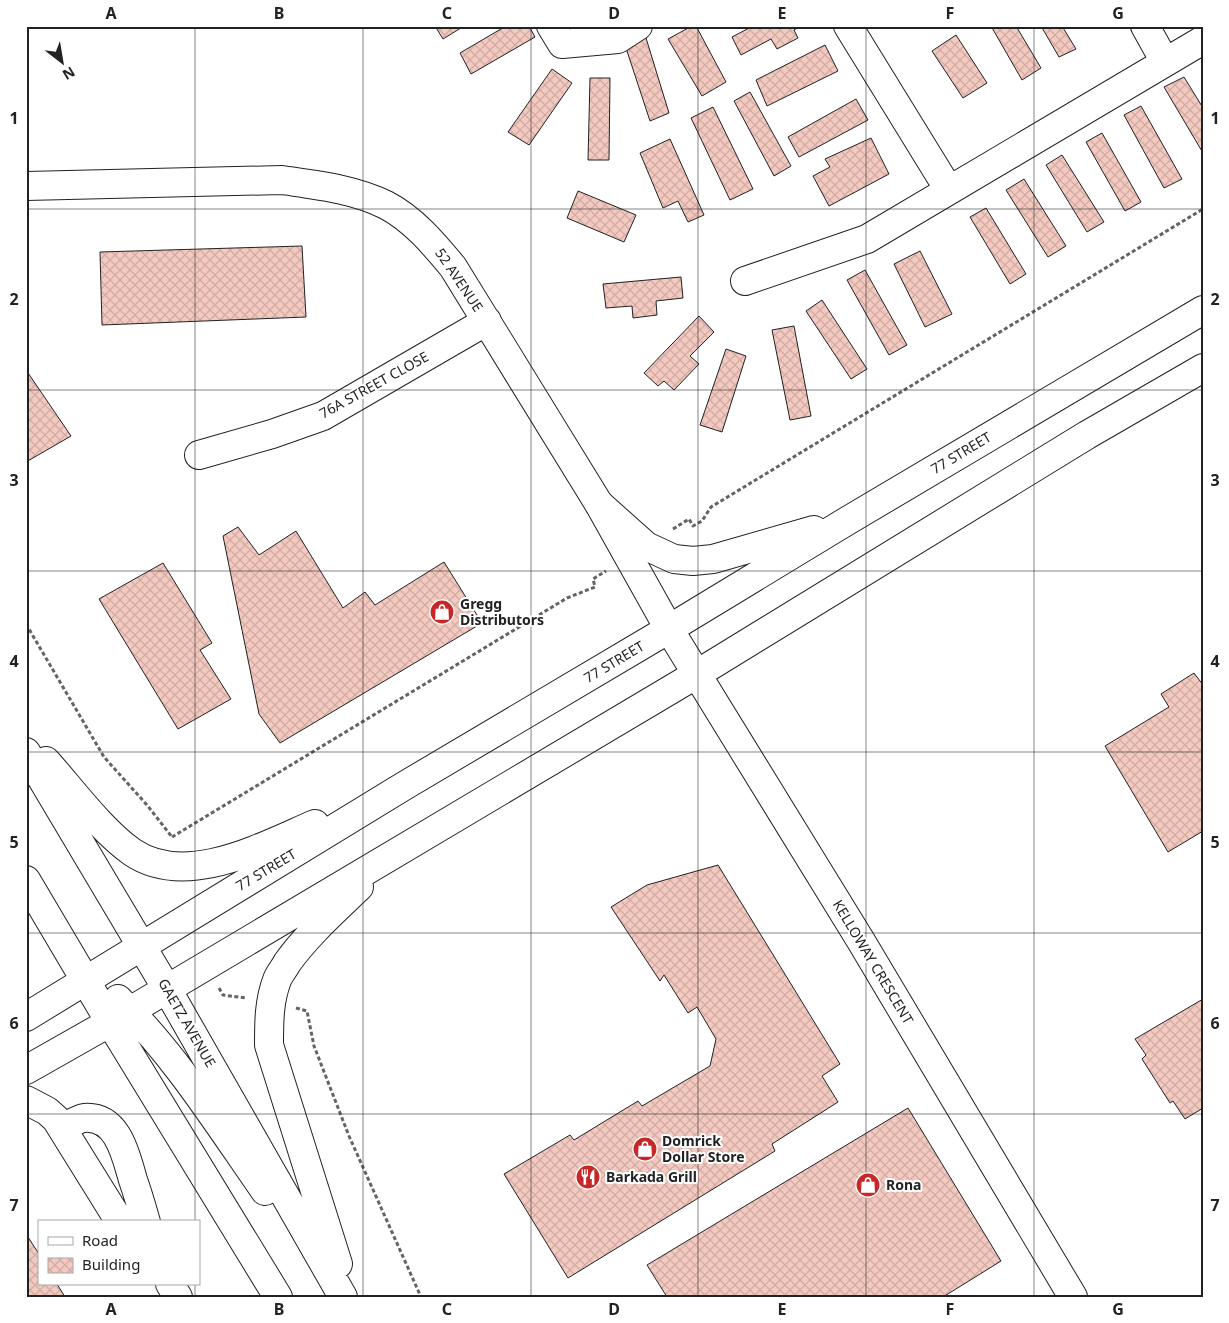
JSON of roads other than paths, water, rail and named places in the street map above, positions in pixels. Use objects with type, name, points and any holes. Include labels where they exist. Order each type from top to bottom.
[{"type":"main road","points":[[551,26],[562,44],[618,39],[638,26]]},
{"type":"main road","points":[[848,26],[949,190]]},
{"type":"main road","points":[[1145,26],[1166,62]]},
{"type":"main road","points":[[745,281],[868,239],[1203,40]]},
{"type":"main road","name":"52 AVENUE","points":[[26,186],[282,180],[320,185],[355,194],[386,206],[409,222],[433,243],[454,267],[599,504],[669,629]]},
{"type":"main road","name":"77 STREET","points":[[26,1017],[404,786],[1203,310]]},
{"type":"main road","name":"76A STREET CLOSE","points":[[198,455],[272,434],[323,416],[487,321]]},
{"type":"main road","points":[[26,1070],[168,989],[697,674],[1087,435],[1203,368]]},
{"type":"main road","points":[[599,504],[646,546],[674,559],[693,561],[713,558],[847,521]]},
{"type":"main road","name":"KELLOWAY CRESCENT","points":[[669,629],[861,941],[1073,1297]]},
{"type":"main road","points":[[26,738],[107,830],[133,852],[153,862],[172,865],[192,867],[211,864],[265,845],[404,786]]},
{"type":"main road","name":"GAETZ AVENUE","points":[[26,752],[168,989],[342,1297]]},
{"type":"main road","points":[[348,1297],[269,1045],[270,1002],[278,978],[294,954],[322,923],[394,854]]},
{"type":"main road","points":[[26,880],[87,980],[120,1017],[180,1070],[342,1297]]},
{"type":"main road","points":[[120,1017],[278,1297]]},
{"type":"main road","points":[[26,1100],[47,1111],[63,1128],[119,1220]]},
{"type":"main road","points":[[63,1128],[82,1118],[94,1118],[104,1122],[115,1132],[124,1149],[145,1220]]},
{"type":"main road","points":[[171,1286],[178,1297]]},
{"type":"place","name":"Gregg Distributors","points":[[442,612]]},
{"type":"place","name":"Domrick Dollar Store","points":[[645,1149]]},
{"type":"place","name":"Barkada Grill","points":[[588,1177]]},
{"type":"place","name":"Rona","points":[[868,1185]]}]
